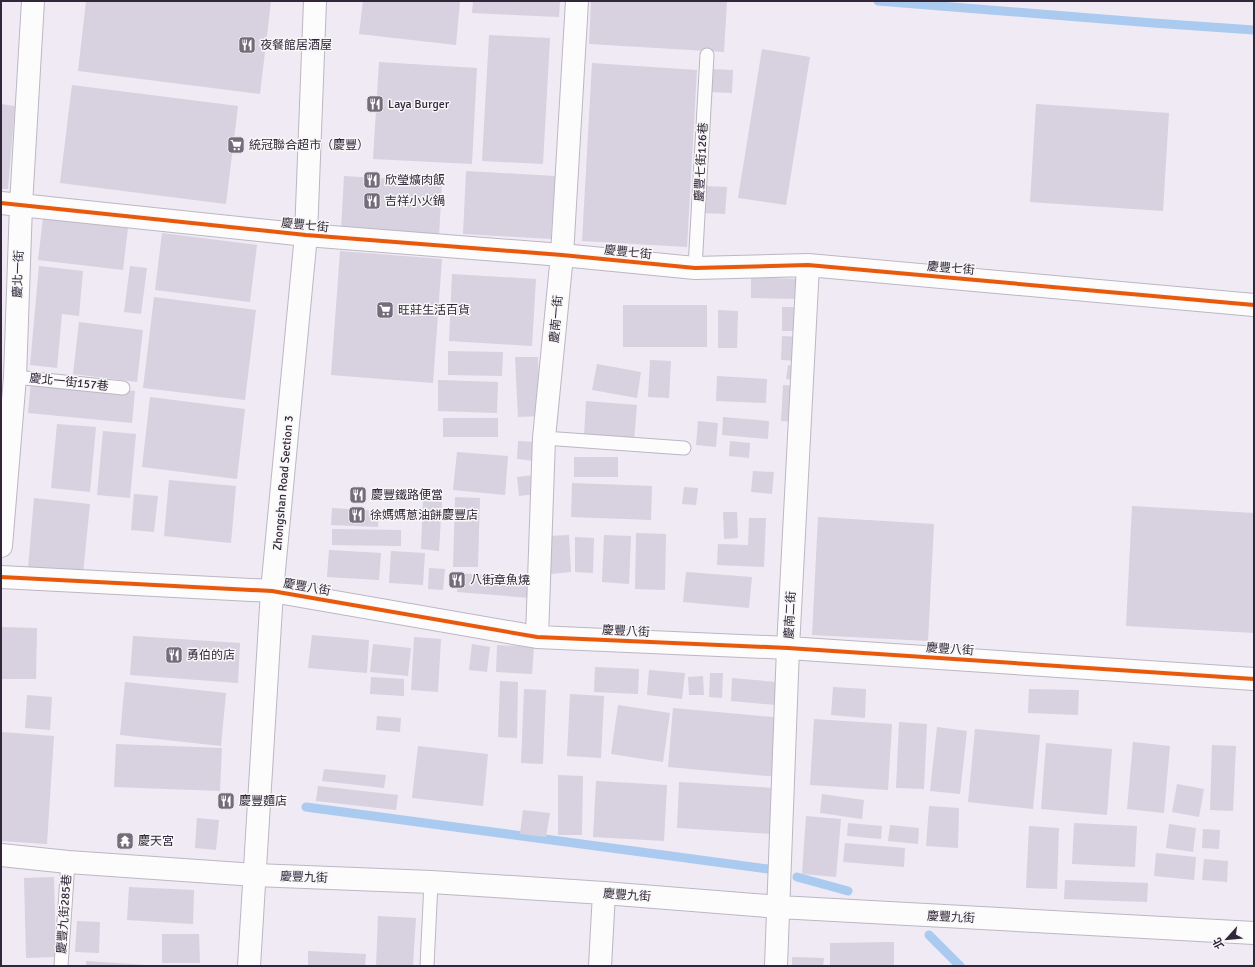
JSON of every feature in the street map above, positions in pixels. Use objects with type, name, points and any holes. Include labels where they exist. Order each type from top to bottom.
[{"type":"street","name":"慶北一街","points":[[1,546],[7,400],[15,376],[11,204],[33,1]]},
{"type":"street","name":"Zhongshan Road Section 3","points":[[249,966],[272,591],[306,235],[315,1]]},
{"type":"street","name":"慶南一街","points":[[537,636],[544,438],[562,255],[577,1]]},
{"type":"street","name":"慶豐七街","points":[[11,204],[306,235],[562,255],[695,268],[808,265],[1254,305]]},
{"type":"street","name":"慶南二街","points":[[776,966],[788,648],[808,265]]},
{"type":"street","name":"慶豐八街","points":[[1,577],[272,591],[537,636],[788,648],[1254,679]]},
{"type":"street","name":"慶豐九街","points":[[1,855],[68,862],[255,874],[431,882],[604,893],[779,907],[1254,934]]},
{"type":"street","points":[[600,966],[604,893]]},
{"type":"lane","name":"慶豐七街126巷","points":[[695,268],[707,55]]},
{"type":"lane","name":"慶北一街157巷","points":[[15,376],[123,388]]},
{"type":"lane","points":[[544,438],[684,448]]},
{"type":"lane","name":"慶豐九街285巷","points":[[61,966],[68,862]]},
{"type":"lane","points":[[428,966],[431,882]]},
{"type":"building","points":[[86,1],[271,1],[260,94],[78,71]]},
{"type":"building","points":[[363,1],[460,1],[456,45],[359,34]]},
{"type":"building","points":[[473,1],[560,1],[559,17],[472,13]]},
{"type":"building","points":[[591,1],[727,1],[724,52],[589,44]]},
{"type":"building","points":[[489,35],[550,38],[543,164],[482,161]]},
{"type":"building","points":[[762,49],[810,57],[786,205],[738,198]]},
{"type":"building","points":[[379,62],[477,68],[472,164],[373,159]]},
{"type":"building","points":[[592,63],[697,70],[687,247],[582,241]]},
{"type":"building","points":[[710,69],[733,70],[732,93],[709,92]]},
{"type":"building","points":[[72,85],[238,106],[226,204],[60,183]]},
{"type":"building","points":[[1,104],[15,106],[8,189],[1,189]]},
{"type":"building","points":[[1036,104],[1169,113],[1163,211],[1030,202]]},
{"type":"building","points":[[466,171],[555,176],[551,239],[463,234]]},
{"type":"building","points":[[344,176],[442,182],[439,237],[341,232]]},
{"type":"building","points":[[706,186],[727,187],[725,214],[704,213]]},
{"type":"building","points":[[43,218],[128,228],[123,270],[38,260]]},
{"type":"building","points":[[162,233],[257,245],[250,302],[155,290]]},
{"type":"building","points":[[340,251],[442,259],[433,383],[331,375]]},
{"type":"building","points":[[39,266],[83,271],[79,316],[62,314],[57,368],[30,365]]},
{"type":"building","points":[[130,266],[147,268],[141,314],[124,312]]},
{"type":"building","points":[[452,274],[536,279],[532,346],[449,341]]},
{"type":"building","points":[[751,277],[800,279],[800,299],[751,298]]},
{"type":"building","points":[[154,297],[256,310],[245,400],[143,388]]},
{"type":"building","points":[[623,305],[707,305],[707,347],[623,347]]},
{"type":"building","points":[[782,307],[800,307],[800,331],[782,331]]},
{"type":"building","points":[[718,310],[738,311],[737,348],[718,348]]},
{"type":"building","points":[[79,322],[143,330],[137,382],[73,374]]},
{"type":"building","points":[[782,336],[800,337],[799,361],[781,360]]},
{"type":"building","points":[[448,351],[503,352],[502,376],[448,375]]},
{"type":"building","points":[[515,357],[538,357],[540,416],[518,417]]},
{"type":"building","points":[[650,360],[671,361],[669,398],[648,397]]},
{"type":"building","points":[[597,364],[641,372],[637,398],[592,390]]},
{"type":"building","points":[[788,365],[802,367],[800,381],[786,379]]},
{"type":"building","points":[[717,376],[767,379],[766,403],[716,401]]},
{"type":"building","points":[[438,380],[498,382],[497,413],[438,411]]},
{"type":"building","points":[[31,381],[135,391],[132,423],[28,413]]},
{"type":"building","points":[[783,385],[799,386],[797,422],[781,421]]},
{"type":"building","points":[[150,397],[245,409],[237,479],[142,467]]},
{"type":"building","points":[[586,401],[637,405],[634,440],[584,436]]},
{"type":"building","points":[[723,417],[769,421],[768,439],[722,435]]},
{"type":"building","points":[[443,418],[498,418],[498,437],[443,437]]},
{"type":"building","points":[[698,421],[718,423],[716,447],[696,445]]},
{"type":"building","points":[[57,424],[96,427],[90,492],[51,488]]},
{"type":"building","points":[[103,431],[136,434],[130,498],[97,495]]},
{"type":"building","points":[[518,441],[536,442],[535,461],[517,459]]},
{"type":"building","points":[[730,441],[750,443],[749,458],[729,456]]},
{"type":"building","points":[[457,452],[508,456],[505,495],[453,490]]},
{"type":"building","points":[[574,457],[618,457],[618,477],[574,477]]},
{"type":"building","points":[[753,471],[774,472],[772,494],[751,492]]},
{"type":"building","points":[[534,475],[536,494],[519,496],[517,477]]},
{"type":"building","points":[[169,480],[236,486],[231,543],[164,536]]},
{"type":"building","points":[[572,483],[652,486],[651,520],[571,517]]},
{"type":"building","points":[[684,487],[698,488],[696,505],[682,504]]},
{"type":"building","points":[[134,494],[158,496],[154,532],[131,530]]},
{"type":"building","points":[[455,497],[480,498],[478,567],[453,567]]},
{"type":"building","points":[[34,498],[90,504],[83,574],[28,568]]},
{"type":"building","points":[[423,501],[442,502],[439,551],[421,549]]},
{"type":"building","points":[[1132,506],[1254,513],[1254,633],[1126,626]]},
{"type":"building","points":[[332,508],[379,511],[378,527],[331,525]]},
{"type":"building","points":[[723,512],[737,512],[738,538],[724,539]]},
{"type":"building","points":[[818,517],[934,524],[928,641],[812,635]]},
{"type":"building","points":[[749,518],[766,518],[764,567],[717,565],[718,544],[748,545]]},
{"type":"building","points":[[332,529],[401,530],[401,546],[332,545]]},
{"type":"building","points":[[636,533],[666,534],[665,590],[635,589]]},
{"type":"building","points":[[569,535],[571,572],[551,574],[549,536]]},
{"type":"building","points":[[604,535],[631,536],[629,584],[602,582]]},
{"type":"building","points":[[575,537],[594,538],[593,573],[575,572]]},
{"type":"building","points":[[329,550],[381,553],[379,580],[327,577]]},
{"type":"building","points":[[391,551],[425,553],[423,585],[389,583]]},
{"type":"building","points":[[429,568],[445,569],[443,590],[428,589]]},
{"type":"building","points":[[686,572],[752,577],[749,608],[683,602]]},
{"type":"building","points":[[459,573],[532,579],[531,598],[457,592]]},
{"type":"building","points":[[1,627],[37,628],[36,679],[1,679]]},
{"type":"building","points":[[312,635],[369,640],[367,673],[308,668]]},
{"type":"building","points":[[133,636],[240,643],[238,683],[130,675]]},
{"type":"building","points":[[414,637],[441,639],[438,692],[411,690]]},
{"type":"building","points":[[373,644],[411,648],[408,676],[370,672]]},
{"type":"building","points":[[472,644],[490,647],[487,672],[469,670]]},
{"type":"building","points":[[497,645],[534,647],[532,674],[496,672]]},
{"type":"building","points":[[595,667],[639,669],[638,694],[594,692]]},
{"type":"building","points":[[649,670],[685,673],[682,699],[647,695]]},
{"type":"building","points":[[710,673],[723,673],[722,698],[709,697]]},
{"type":"building","points":[[703,676],[704,695],[689,695],[688,677]]},
{"type":"building","points":[[371,677],[404,679],[404,696],[370,694]]},
{"type":"building","points":[[732,678],[777,682],[775,705],[731,701]]},
{"type":"building","points":[[500,681],[518,682],[517,738],[498,737]]},
{"type":"building","points":[[125,682],[226,693],[221,746],[120,735]]},
{"type":"building","points":[[833,687],[866,689],[865,718],[831,715]]},
{"type":"building","points":[[524,689],[546,690],[543,764],[521,763]]},
{"type":"building","points":[[1029,689],[1079,690],[1078,715],[1028,713]]},
{"type":"building","points":[[570,694],[604,696],[601,758],[567,756]]},
{"type":"building","points":[[27,695],[52,697],[50,730],[25,728]]},
{"type":"building","points":[[618,705],[670,713],[663,762],[611,754]]},
{"type":"building","points":[[673,708],[784,718],[779,777],[668,767]]},
{"type":"building","points":[[377,716],[401,718],[400,732],[376,730]]},
{"type":"building","points":[[814,719],[892,724],[888,790],[810,785]]},
{"type":"building","points":[[899,722],[927,724],[924,789],[896,788]]},
{"type":"building","points":[[937,727],[967,731],[960,794],[930,791]]},
{"type":"building","points":[[975,729],[1040,735],[1033,809],[968,802]]},
{"type":"building","points":[[1,732],[54,736],[47,844],[1,841]]},
{"type":"building","points":[[1133,742],[1170,746],[1164,813],[1127,809]]},
{"type":"building","points":[[1046,743],[1112,749],[1107,815],[1041,809]]},
{"type":"building","points":[[116,744],[222,748],[220,791],[114,787]]},
{"type":"building","points":[[1212,745],[1236,746],[1233,811],[1210,810]]},
{"type":"building","points":[[418,746],[488,754],[483,806],[412,798]]},
{"type":"building","points":[[324,769],[386,775],[384,788],[322,781]]},
{"type":"building","points":[[558,775],[583,776],[582,835],[558,835]]},
{"type":"building","points":[[596,781],[667,785],[664,841],[593,837]]},
{"type":"building","points":[[679,782],[774,788],[772,834],[677,828]]},
{"type":"building","points":[[1177,784],[1204,789],[1199,817],[1172,812]]},
{"type":"building","points":[[318,786],[398,795],[396,810],[316,801]]},
{"type":"building","points":[[822,794],[864,800],[862,819],[820,813]]},
{"type":"building","points":[[929,806],[959,808],[958,848],[926,846]]},
{"type":"building","points":[[523,810],[550,813],[546,837],[520,834]]},
{"type":"building","points":[[806,816],[841,819],[836,877],[802,874]]},
{"type":"building","points":[[197,818],[219,820],[216,850],[195,848]]},
{"type":"building","points":[[848,823],[882,826],[881,839],[847,836]]},
{"type":"building","points":[[1074,823],[1137,826],[1135,867],[1072,864]]},
{"type":"building","points":[[1169,824],[1196,828],[1193,852],[1166,848]]},
{"type":"building","points":[[890,825],[919,828],[918,844],[888,841]]},
{"type":"building","points":[[1029,826],[1059,828],[1057,889],[1026,888]]},
{"type":"building","points":[[1203,829],[1220,830],[1219,849],[1202,848]]},
{"type":"building","points":[[845,843],[905,848],[904,867],[843,862]]},
{"type":"building","points":[[1156,853],[1196,857],[1194,880],[1154,876]]},
{"type":"building","points":[[1204,859],[1228,861],[1227,882],[1202,880]]},
{"type":"building","points":[[54,877],[56,957],[26,958],[24,878]]},
{"type":"building","points":[[1065,880],[1148,883],[1147,902],[1064,899]]},
{"type":"building","points":[[129,887],[194,890],[193,924],[127,920]]},
{"type":"building","points":[[378,916],[416,918],[413,966],[376,966]]},
{"type":"building","points":[[77,921],[100,922],[99,953],[75,952]]},
{"type":"building","points":[[162,934],[199,934],[200,963],[162,963]]},
{"type":"building","points":[[894,942],[894,966],[830,966],[830,943]]},
{"type":"building","points":[[308,951],[366,954],[365,966],[308,966]]},
{"type":"building","points":[[792,957],[824,958],[823,966],[792,966]]},
{"type":"building","points":[[86,961],[147,965],[147,966],[86,966]]},
{"type":"waterway","points":[[878,1],[1254,30]]},
{"type":"waterway","points":[[306,807],[768,869]]},
{"type":"waterway","points":[[797,877],[848,891]]},
{"type":"waterway","points":[[929,935],[960,966]]},
{"type":"cycle path","points":[[1,203],[306,235],[562,255],[695,268],[808,265],[1254,305]]},
{"type":"cycle path","points":[[1,577],[272,591],[537,637],[788,648],[1254,679]]},
{"type":"place","name":"夜餐館居酒屋","points":[[247,45]]},
{"type":"place","name":"Laya Burger","points":[[375,104]]},
{"type":"place","name":"統冠聯合超市（慶豐）","points":[[236,145]]},
{"type":"place","name":"欣瑩爌肉飯","points":[[372,180]]},
{"type":"place","name":"吉祥小火鍋","points":[[372,201]]},
{"type":"place","name":"旺莊生活百貨","points":[[385,310]]},
{"type":"place","name":"慶豐鐵路便當","points":[[358,495]]},
{"type":"place","name":"徐媽媽蔥油餅慶豐店","points":[[357,515]]},
{"type":"place","name":"八街章魚燒","points":[[457,580]]},
{"type":"place","name":"勇伯的店","points":[[174,655]]},
{"type":"place","name":"慶豐麵店","points":[[226,801]]},
{"type":"place","name":"慶天宮","points":[[125,841]]}]
